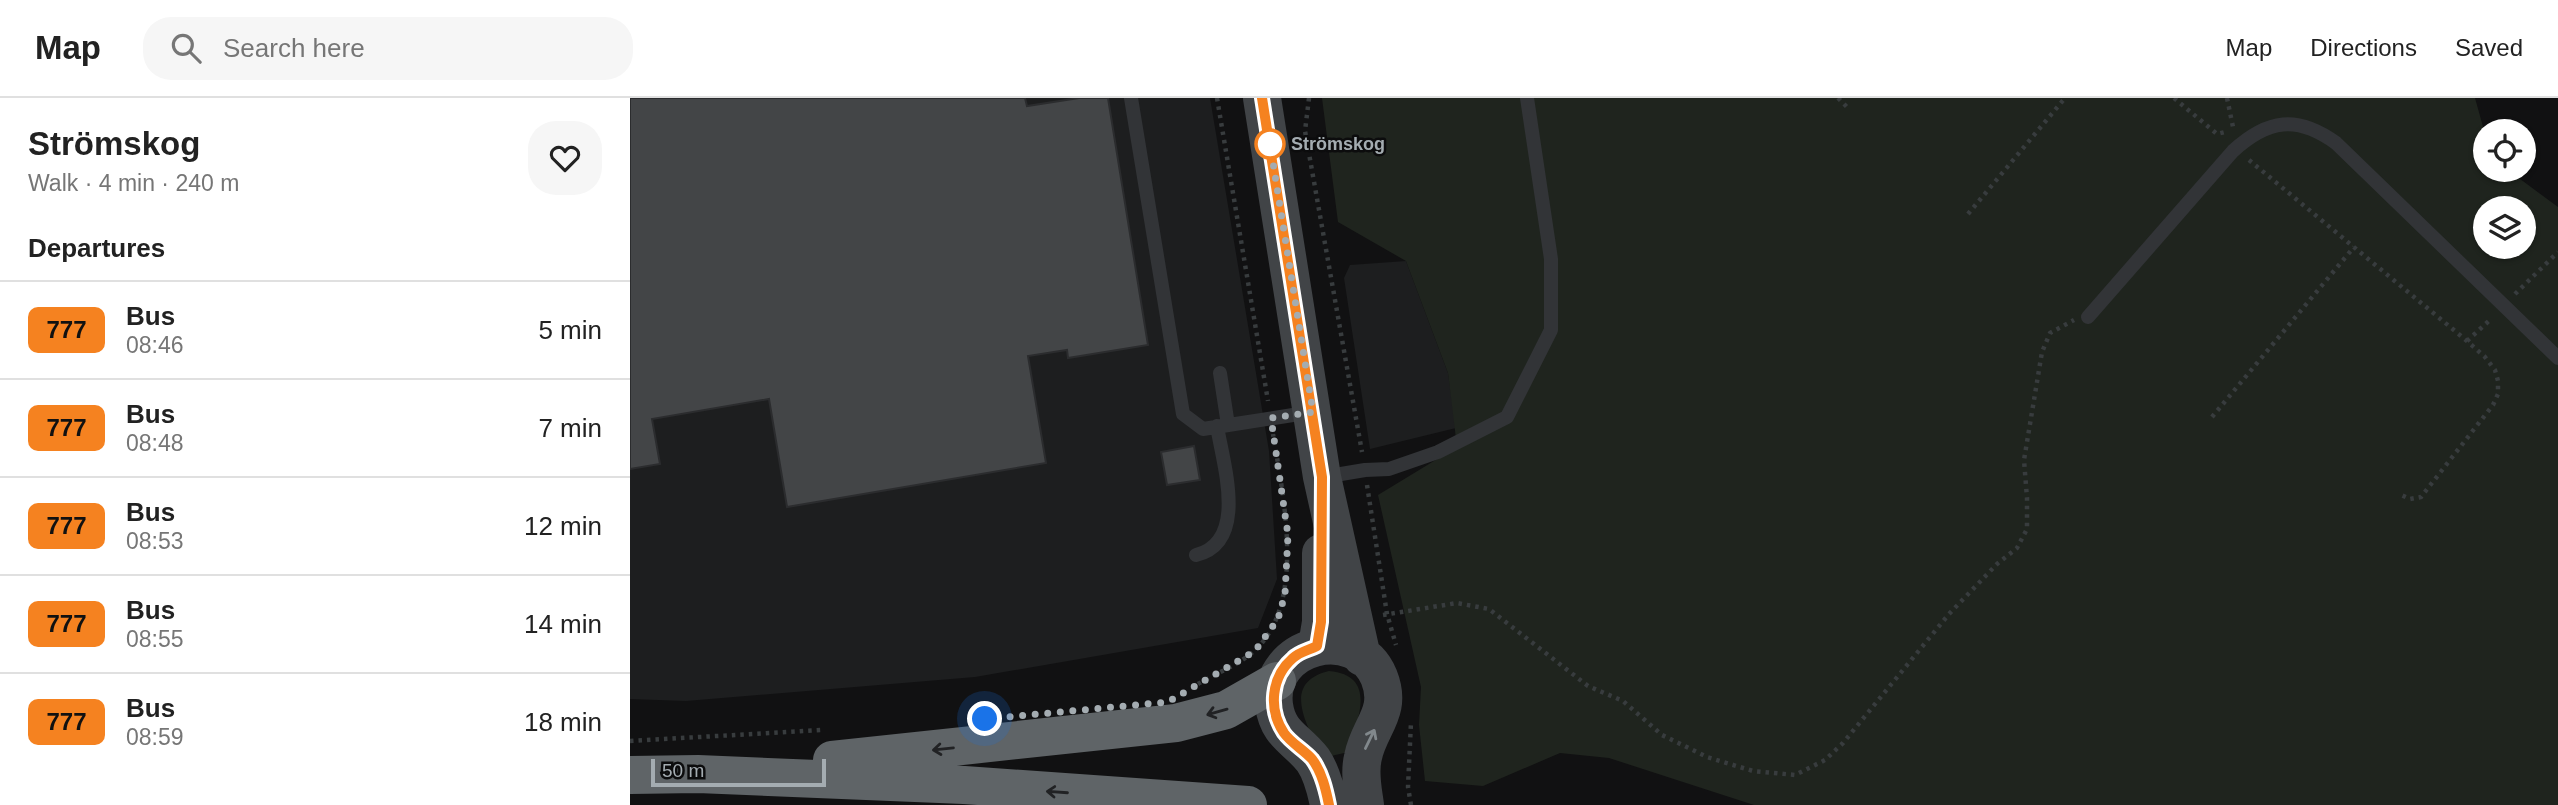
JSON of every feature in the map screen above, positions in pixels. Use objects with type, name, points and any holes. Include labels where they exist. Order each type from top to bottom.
[{"type":"highway","points":[[698,774],[1176,723],[1226,710],[1277,681]]},
{"type":"highway","points":[[630,775],[698,774],[964,785],[1248,805]]},
{"type":"main road","points":[[1262,98],[1322,477],[1362,657]]},
{"type":"main road","points":[[1317,646],[1321,622],[1322,477]]},
{"type":"main road","points":[[1329,805],[1321,775],[1313,760],[1285,735],[1278,721],[1274,691],[1277,681],[1291,660],[1317,646],[1335,645],[1362,657],[1373,666],[1379,678],[1384,707],[1363,755],[1361,767],[1365,805]]},
{"type":"lane","points":[[1131,98],[1183,414],[1203,429],[1313,412]]},
{"type":"lane","points":[[1322,477],[1389,469],[1438,452],[1507,416],[1550,330],[1551,259],[1527,98]]},
{"type":"lane","points":[[2088,317],[2240,144],[2277,125],[2297,125],[2318,130],[2345,151],[2558,358]]},
{"type":"lane","points":[[1196,555],[1205,552],[1223,537],[1230,514],[1220,373]]},
{"type":"path","points":[[1189,689],[1255,651],[1278,619],[1285,594],[1288,535],[1217,98]]},
{"type":"path","points":[[1309,98],[1305,131],[1365,470],[1387,614],[1457,603],[1489,609],[1588,686],[1623,701],[1662,735],[1707,757],[1753,771],[1795,775],[1825,760],[1843,743],[1949,614],[1997,564],[2017,548],[2027,530],[2024,460],[2042,352],[2050,333],[2077,319],[2088,317]]},
{"type":"path","points":[[1838,98],[1847,107]]},
{"type":"path","points":[[1968,214],[2065,98]]},
{"type":"path","points":[[2227,98],[2233,126],[2249,160],[2467,341],[2495,370],[2498,381],[2493,405],[2421,497],[2410,499],[2399,494]]},
{"type":"path","points":[[2212,417],[2354,247]]},
{"type":"path","points":[[2529,279],[2558,252]]},
{"type":"path","points":[[2467,341],[2491,318]]},
{"type":"path","points":[[630,741],[826,730]]},
{"type":"shaded area","points":[[630,98],[1210,98],[1269,451],[1277,579],[1258,628],[975,677],[686,701],[630,699]]},
{"type":"shaded area","points":[[1322,98],[2475,98],[2481,119],[2473,119],[2473,182],[2524,182],[2558,207],[2558,805],[1754,805],[1609,758],[1560,753],[1483,786],[1425,781],[1419,725],[1421,687],[1378,495],[1457,447],[1448,373],[1406,261],[1338,222]]},
{"type":"shaded area","points":[[1406,261],[1448,373],[1456,428],[1370,449],[1344,278],[1350,265]]},
{"type":"shaded area","points":[[1329,671],[1344,674],[1354,681],[1361,700],[1348,748],[1344,753],[1331,756],[1314,743],[1301,700],[1305,685],[1310,679]]},
{"type":"building","points":[[630,98],[1025,98],[1027,106],[1079,98],[1108,98],[1148,345],[1068,358],[1067,350],[1028,356],[1046,463],[787,507],[769,399],[652,419],[660,464],[630,469]]},
{"type":"building","points":[[1194,446],[1200,480],[1167,485],[1161,452]]},
{"type":"bus line","name":"777","points":[[1262,98],[1322,477],[1321,622],[1317,646],[1298,654],[1280,675],[1274,691],[1274,706],[1285,735],[1313,760],[1321,775],[1329,805]]},
{"type":"place","name":"Strömskog","points":[[1270,144]]},
{"type":"route","points":[[985,719],[1168,702],[1255,651],[1278,619],[1285,594],[1288,535],[1271,418],[1313,412],[1270,144]]}]
